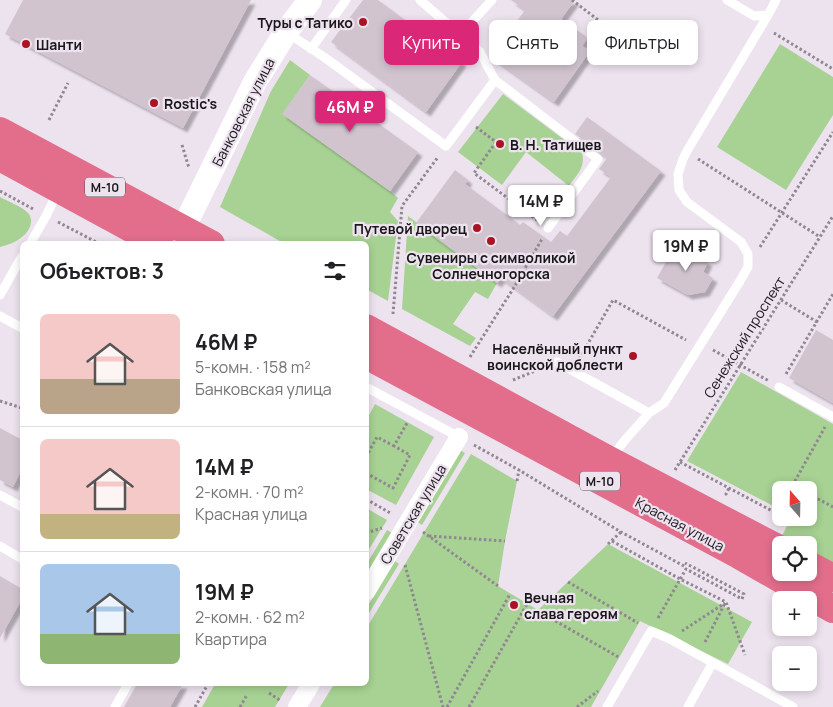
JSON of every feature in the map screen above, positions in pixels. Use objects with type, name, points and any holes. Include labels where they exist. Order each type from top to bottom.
[{"type":"highway","name":"М-10","points":[[0,131],[205,241]]},
{"type":"highway","name":"М-10","points":[[0,157],[155,241]]},
{"type":"highway","name":"Красная улица","points":[[369,330],[609,460],[772,545]]},
{"type":"highway","name":"Красная улица","points":[[369,357],[739,555],[833,609]]},
{"type":"highway","points":[[817,569],[833,578]]},
{"type":"street","name":"Банковская улица","points":[[183,229],[255,82],[286,32],[310,0]]},
{"type":"street","name":"Советская улица","points":[[369,585],[396,525],[459,437]]},
{"type":"street","points":[[297,707],[310,686]]},
{"type":"lane","points":[[311,49],[346,0]]},
{"type":"lane","points":[[420,0],[443,20]]},
{"type":"lane","points":[[474,20],[492,0]]},
{"type":"lane","points":[[727,0],[754,16],[768,15]]},
{"type":"lane","points":[[609,460],[649,413],[664,403],[748,267],[748,254],[741,242],[687,202],[679,190],[678,174],[683,159],[776,0]]},
{"type":"lane","points":[[286,32],[446,146],[495,80]]},
{"type":"lane","points":[[479,51],[495,80],[598,159],[548,228]]},
{"type":"lane","points":[[32,241],[60,189]]},
{"type":"lane","points":[[1,290],[20,259]]},
{"type":"lane","points":[[0,316],[20,327]]},
{"type":"lane","points":[[557,362],[649,413]]},
{"type":"lane","points":[[779,386],[832,417]]},
{"type":"lane","points":[[369,389],[459,437]]},
{"type":"lane","points":[[0,496],[20,507]]},
{"type":"lane","points":[[0,546],[20,558]]},
{"type":"lane","points":[[608,707],[651,630],[792,707]]},
{"type":"lane","points":[[688,707],[712,664]]},
{"type":"lane","points":[[115,707],[127,686]]},
{"type":"path","points":[[572,0],[598,20]]},
{"type":"path","points":[[762,26],[833,69]]},
{"type":"path","points":[[49,120],[68,83]]},
{"type":"path","points":[[466,119],[496,142],[474,173],[548,228],[513,289],[470,357]]},
{"type":"path","points":[[748,267],[833,132]]},
{"type":"path","points":[[393,314],[402,206],[446,146]]},
{"type":"path","points":[[687,152],[820,237]]},
{"type":"path","name":"Сенежский проспект","points":[[675,470],[833,216]]},
{"type":"path","points":[[572,370],[614,300],[779,386],[833,294]]},
{"type":"path","points":[[781,300],[817,322]]},
{"type":"path","points":[[513,380],[557,362]]},
{"type":"path","points":[[0,401],[20,407]]},
{"type":"path","points":[[394,446],[412,413]]},
{"type":"path","points":[[795,481],[832,417]]},
{"type":"path","points":[[369,452],[377,437],[410,455],[393,488],[369,475]]},
{"type":"path","points":[[459,437],[519,470],[621,532],[744,594],[742,599],[686,569],[651,630],[568,582]]},
{"type":"path","points":[[680,462],[728,490],[772,511]]},
{"type":"path","points":[[517,481],[519,470]]},
{"type":"path","points":[[818,499],[833,507]]},
{"type":"path","points":[[369,502],[396,525],[428,536],[505,541]]},
{"type":"path","points":[[369,532],[396,525]]},
{"type":"path","points":[[396,525],[445,707]]},
{"type":"path","points":[[608,544],[621,532]]},
{"type":"path","points":[[428,536],[498,586]]},
{"type":"path","points":[[612,541],[726,602],[745,656]]},
{"type":"path","points":[[445,707],[510,594]]},
{"type":"path","points":[[698,656],[726,602]]},
{"type":"path","points":[[469,707],[527,604]]},
{"type":"path","points":[[538,611],[631,664]]},
{"type":"path","points":[[195,707],[207,686]]},
{"type":"path","points":[[240,707],[247,695]]},
{"type":"path","points":[[199,700],[202,707]]},
{"type":"green space","points":[[780,44],[833,77],[833,115],[786,190],[717,147]]},
{"type":"green space","points":[[290,60],[310,75],[283,114],[398,198],[390,212],[398,221],[388,301],[369,291],[369,241],[280,241],[220,207],[271,91]]},
{"type":"green space","points":[[503,94],[582,153],[583,163],[569,186],[526,152],[502,185],[458,152]]},
{"type":"green space","points":[[0,197],[26,211],[30,216],[31,222],[29,229],[22,237],[0,247]]},
{"type":"green space","points":[[408,216],[497,283],[488,299],[475,292],[453,324],[476,338],[470,346],[402,309]]},
{"type":"green space","points":[[741,372],[833,424],[833,563],[817,554],[817,536],[782,536],[787,526],[818,526],[818,481],[772,481],[772,505],[687,461]]},
{"type":"green space","points":[[375,404],[434,437],[396,505],[369,491],[369,415]]},
{"type":"green space","points":[[460,450],[465,453],[422,525],[417,522]]},
{"type":"green space","points":[[471,454],[517,481],[498,586],[538,610],[608,544],[752,622],[728,664],[640,621],[591,707],[320,707],[333,686],[369,686],[369,624]]},
{"type":"green space","points":[[369,510],[387,520],[369,549]]},
{"type":"green space","points":[[387,530],[392,533],[369,571],[369,560]]},
{"type":"green space","points":[[395,561],[399,564],[369,613],[369,604]]},
{"type":"green space","points":[[214,686],[288,686],[275,707],[202,707]]},
{"type":"building","points":[[23,0],[251,0],[183,128],[5,34]]},
{"type":"building","points":[[363,0],[378,0],[405,20],[384,20],[384,65],[460,65],[426,112],[331,42]]},
{"type":"building","points":[[511,0],[575,0],[561,19],[562,20],[518,20],[525,10]]},
{"type":"building","points":[[577,30],[587,37],[582,46],[587,49],[587,55],[554,102],[502,65],[577,65]]},
{"type":"building","points":[[310,75],[418,152],[390,191],[282,114]]},
{"type":"building","points":[[587,117],[661,171],[553,316],[501,278],[497,283],[416,223],[455,170],[468,180],[465,184],[520,225],[523,222],[551,242],[560,231],[567,236],[611,177],[599,169],[607,158],[575,134]]},
{"type":"building","points":[[676,244],[708,262],[703,272],[713,278],[705,292],[688,295],[657,278]]},
{"type":"building","points":[[816,330],[833,340],[833,403],[789,378]]},
{"type":"building","points":[[0,428],[20,439],[20,473],[13,487],[0,480]]},
{"type":"building","points":[[0,576],[20,588],[20,603],[0,638]]},
{"type":"building","points":[[136,686],[182,686],[170,707],[124,707]]},
{"type":"place","name":"Туры с Татико","points":[[363,22]]},
{"type":"place","name":"Шанти","points":[[26,44]]},
{"type":"place","name":"Rostic's","points":[[154,103]]},
{"type":"place","name":"В. Н. Татищев","points":[[500,144]]},
{"type":"place","name":"Путевой дворец","points":[[477,228]]},
{"type":"place","name":"Сувениры с символикой Солнечногорска","points":[[491,241]]},
{"type":"place","name":"Населённый пункт воинской доблести","points":[[633,356]]},
{"type":"place","name":"Вечная слава героям","points":[[514,605]]}]
